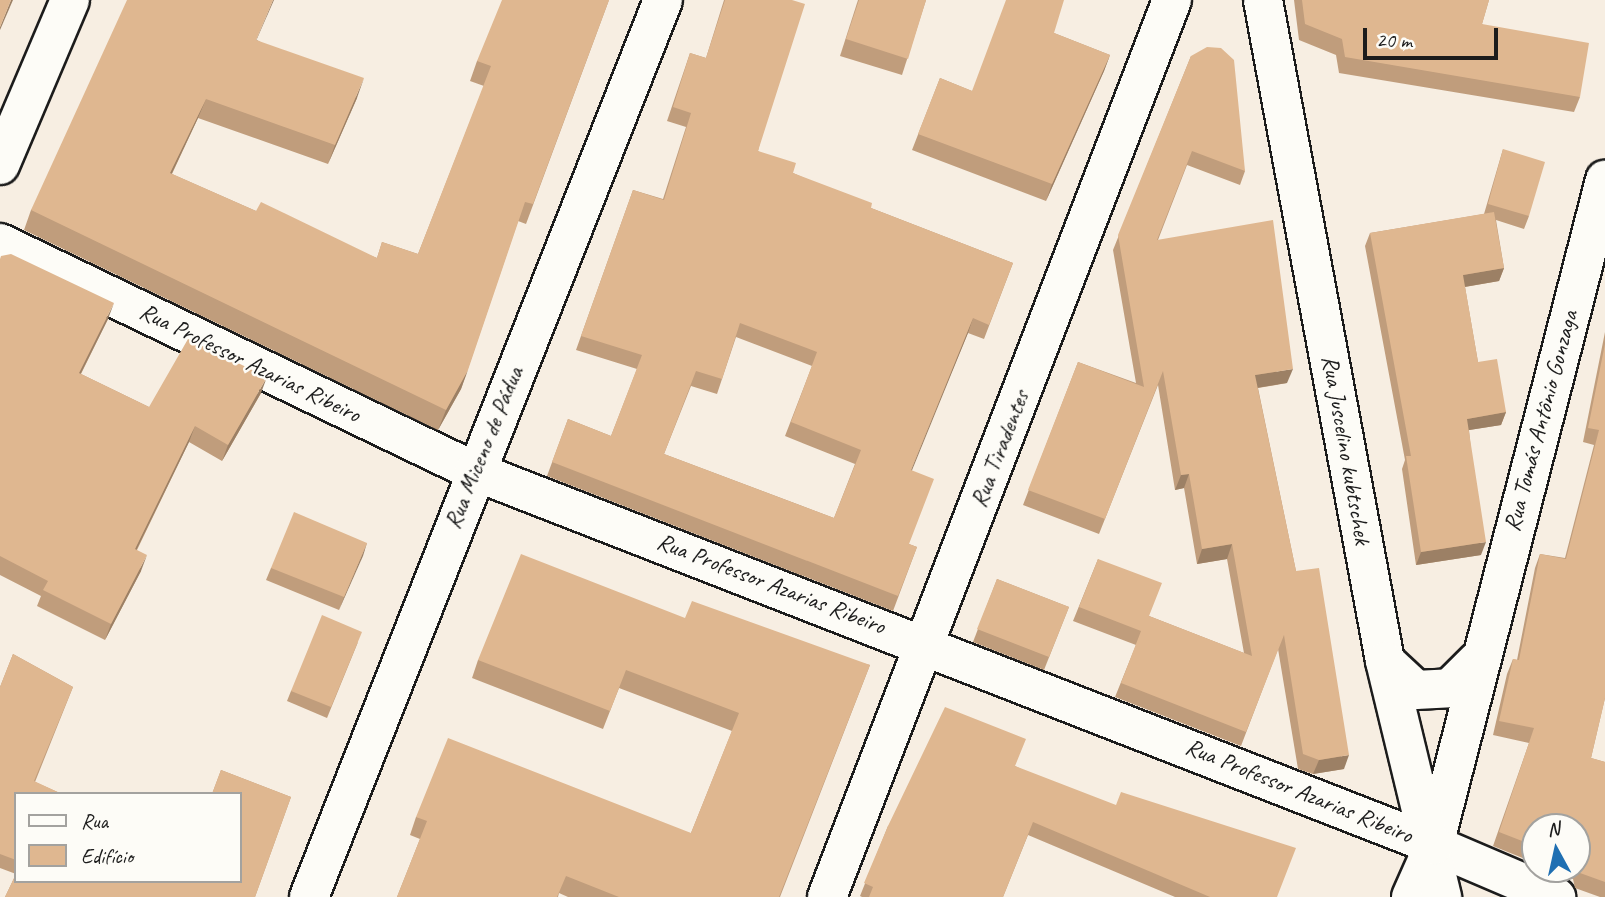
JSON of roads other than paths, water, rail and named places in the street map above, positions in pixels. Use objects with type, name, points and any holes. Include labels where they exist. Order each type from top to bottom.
[{"type":"main road","points":[[0,165],[69,0]]},
{"type":"main road","name":"Rua Miceno de Pádua","points":[[309,897],[474,471],[663,0]]},
{"type":"main road","name":"Rua Tiradentes","points":[[827,897],[1172,0]]},
{"type":"main road","name":"Rua Juscelino kubtschek","points":[[1263,0],[1385,660],[1434,845],[1441,897]]},
{"type":"main road","name":"Rua Tomás Antônio Gonzaga","points":[[1412,897],[1434,845],[1477,661],[1605,180]]},
{"type":"main road","name":"Rua Professor Azarias Ribeiro","points":[[0,243],[474,471],[925,643],[1434,845],[1556,897]]},
{"type":"main road","points":[[1385,660],[1416,690],[1450,688],[1477,661]]}]
